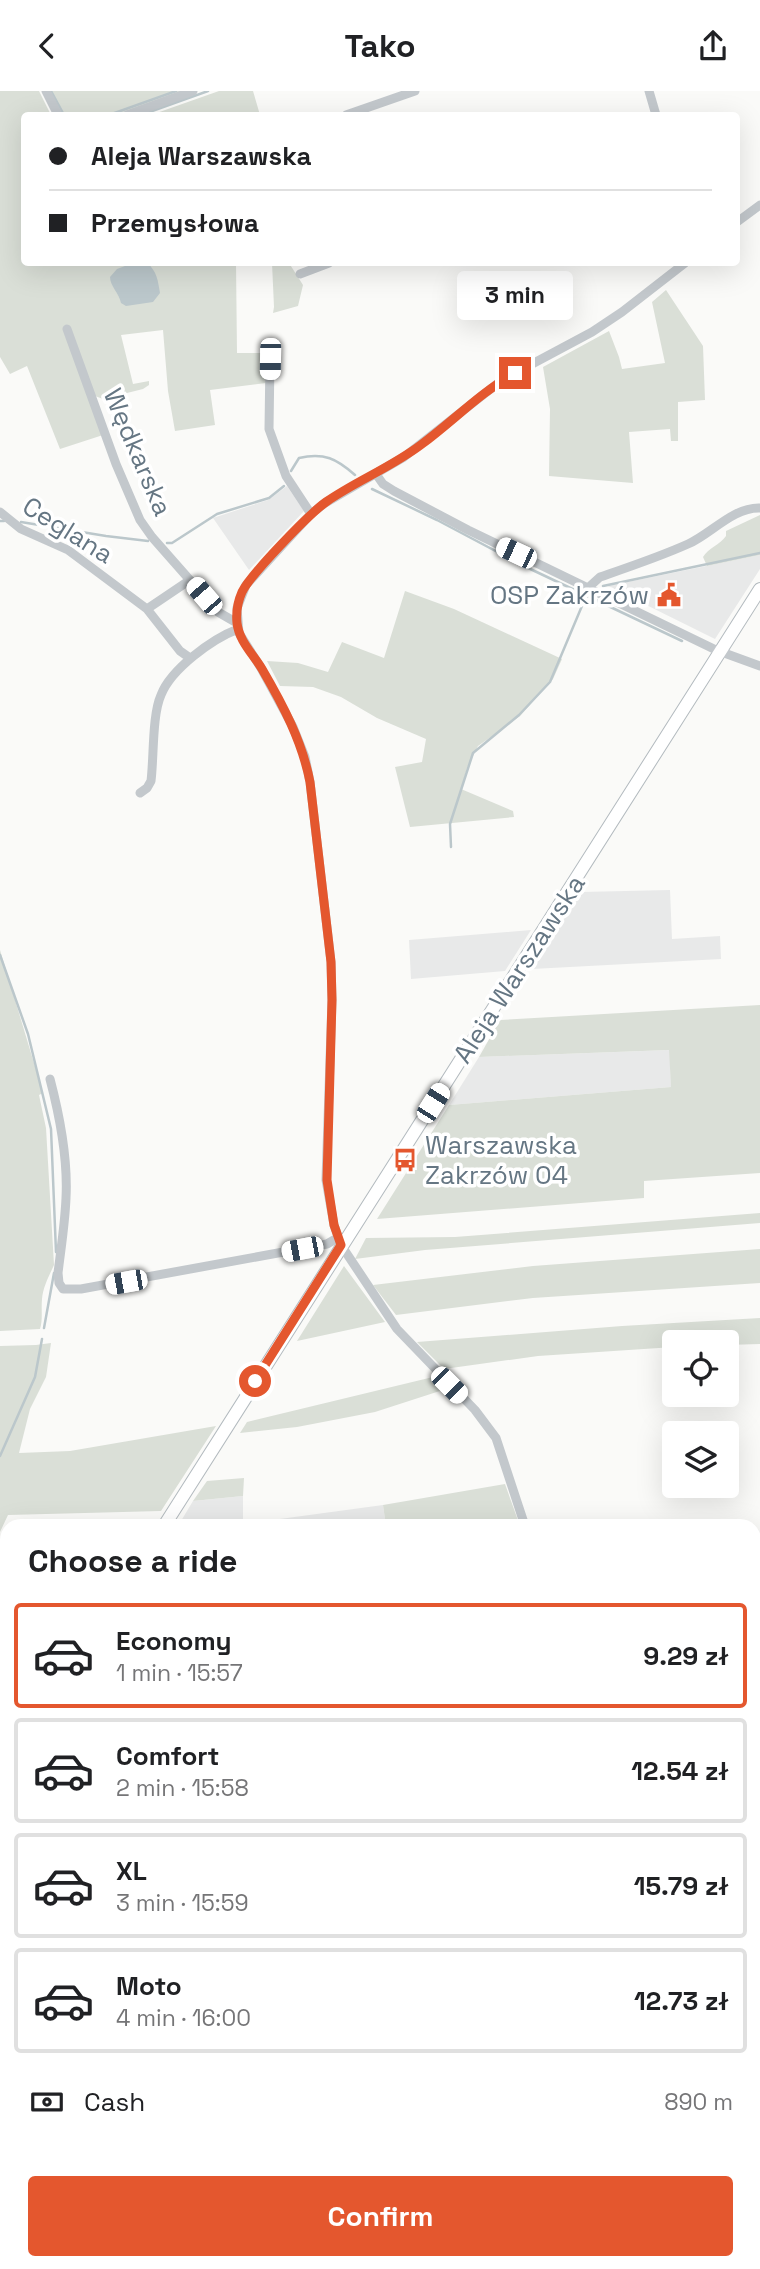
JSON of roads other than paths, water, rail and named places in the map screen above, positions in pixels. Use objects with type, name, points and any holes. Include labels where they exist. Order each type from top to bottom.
[{"type":"street","points":[[46,91],[56,112]]},
{"type":"street","points":[[135,112],[193,91]]},
{"type":"street","points":[[355,112],[415,91]]},
{"type":"street","points":[[649,91],[655,112]]},
{"type":"street","points":[[740,220],[760,205]]},
{"type":"street","points":[[300,274],[321,266]]},
{"type":"street","points":[[523,1519],[496,1438],[475,1410],[397,1329],[340,1241],[334,1225],[327,1180],[331,962],[310,782],[305,757],[293,727],[238,628],[237,608],[246,585],[311,514],[335,496],[424,443],[502,380],[622,313],[681,266]]},
{"type":"street","name":"Wędkarska","points":[[67,329],[116,464],[141,520],[152,537],[218,612],[238,628]]},
{"type":"street","points":[[270,359],[269,429],[286,476],[311,514]]},
{"type":"street","points":[[376,474],[383,484],[458,525],[721,651],[760,666]]},
{"type":"street","points":[[589,587],[600,577],[690,543],[724,521],[750,508],[760,508]]},
{"type":"street","name":"Ceglana","points":[[0,512],[21,529],[68,549],[147,609],[180,650],[190,658]]},
{"type":"street","points":[[147,609],[190,580]]},
{"type":"street","name":"Aleja Warszawska","points":[[168,1519],[340,1241],[570,891],[760,589]]},
{"type":"street","points":[[139,793],[144,792],[150,781],[161,693],[190,658],[238,628]]},
{"type":"street","points":[[50,1079],[56,1100],[66,1176],[58,1273],[59,1283],[64,1289],[81,1289],[172,1274],[340,1241]]},
{"type":"waterway","points":[[51,91],[62,112]]},
{"type":"waterway","points":[[117,112],[176,91]]},
{"type":"waterway","points":[[149,112],[208,91]]},
{"type":"waterway","points":[[291,471],[299,458],[316,456],[330,458],[355,475]]},
{"type":"waterway","points":[[167,543],[172,543],[217,514],[269,498],[284,486]]},
{"type":"waterway","points":[[372,489],[524,566],[682,641]]},
{"type":"waterway","points":[[21,522],[148,541]]},
{"type":"waterway","points":[[603,586],[760,553]]},
{"type":"waterway","points":[[451,847],[450,824],[473,753],[519,715],[550,682],[587,594]]},
{"type":"waterway","points":[[0,955],[28,1034],[51,1129],[56,1252]]},
{"type":"waterway","points":[[44,1328],[54,1273]]},
{"type":"waterway","points":[[0,1456],[35,1377],[42,1339]]},
{"type":"place","name":"OSP Zakrzów","points":[[669,595]]},
{"type":"place","name":"Warszawska Zakrzów 04","points":[[405,1160]]}]
